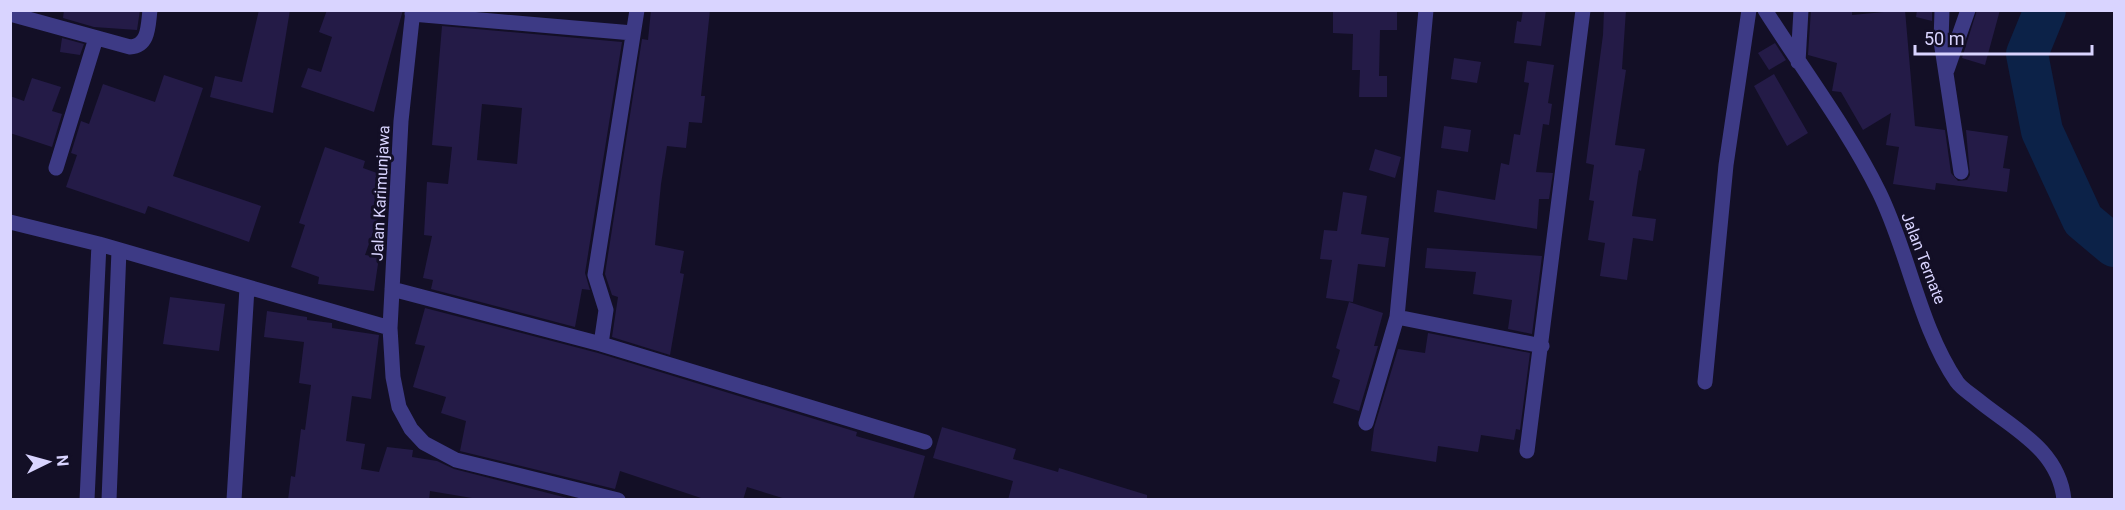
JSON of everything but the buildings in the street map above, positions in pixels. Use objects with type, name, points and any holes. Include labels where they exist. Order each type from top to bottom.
[{"type":"street","points":[[10,14],[96,38],[139,47],[147,33],[150,10]]},
{"type":"street","points":[[601,344],[606,310],[595,275],[637,10]]},
{"type":"street","points":[[1366,423],[1396,318],[1426,10]]},
{"type":"street","points":[[1527,451],[1583,10]]},
{"type":"street","points":[[1705,382],[1726,165],[1749,10]]},
{"type":"street","name":"Jalan Ternate","points":[[1765,10],[1880,194],[1940,352],[1959,384],[1988,408],[2029,436],[2051,463],[2064,500]]},
{"type":"street","points":[[1798,62],[1801,10]]},
{"type":"street","points":[[1942,10],[1941,41],[1960,172]]},
{"type":"street","points":[[1947,70],[1968,10]]},
{"type":"street","points":[[412,12],[633,33]]},
{"type":"street","name":"Jalan Karimunjawa","points":[[412,12],[401,121],[390,328],[393,377],[399,408],[411,429],[438,452],[456,460],[618,500]]},
{"type":"street","points":[[56,168],[96,38]]},
{"type":"street","points":[[10,222],[99,244],[390,328]]},
{"type":"street","points":[[87,500],[99,244]]},
{"type":"street","points":[[109,500],[119,250]]},
{"type":"street","points":[[234,500],[247,288]]},
{"type":"street","points":[[392,289],[601,344],[925,442]]},
{"type":"street","points":[[1396,318],[1542,346]]},
{"type":"waterway","points":[[2045,10],[2027,54],[2042,131],[2083,220],[2114,246]]}]
